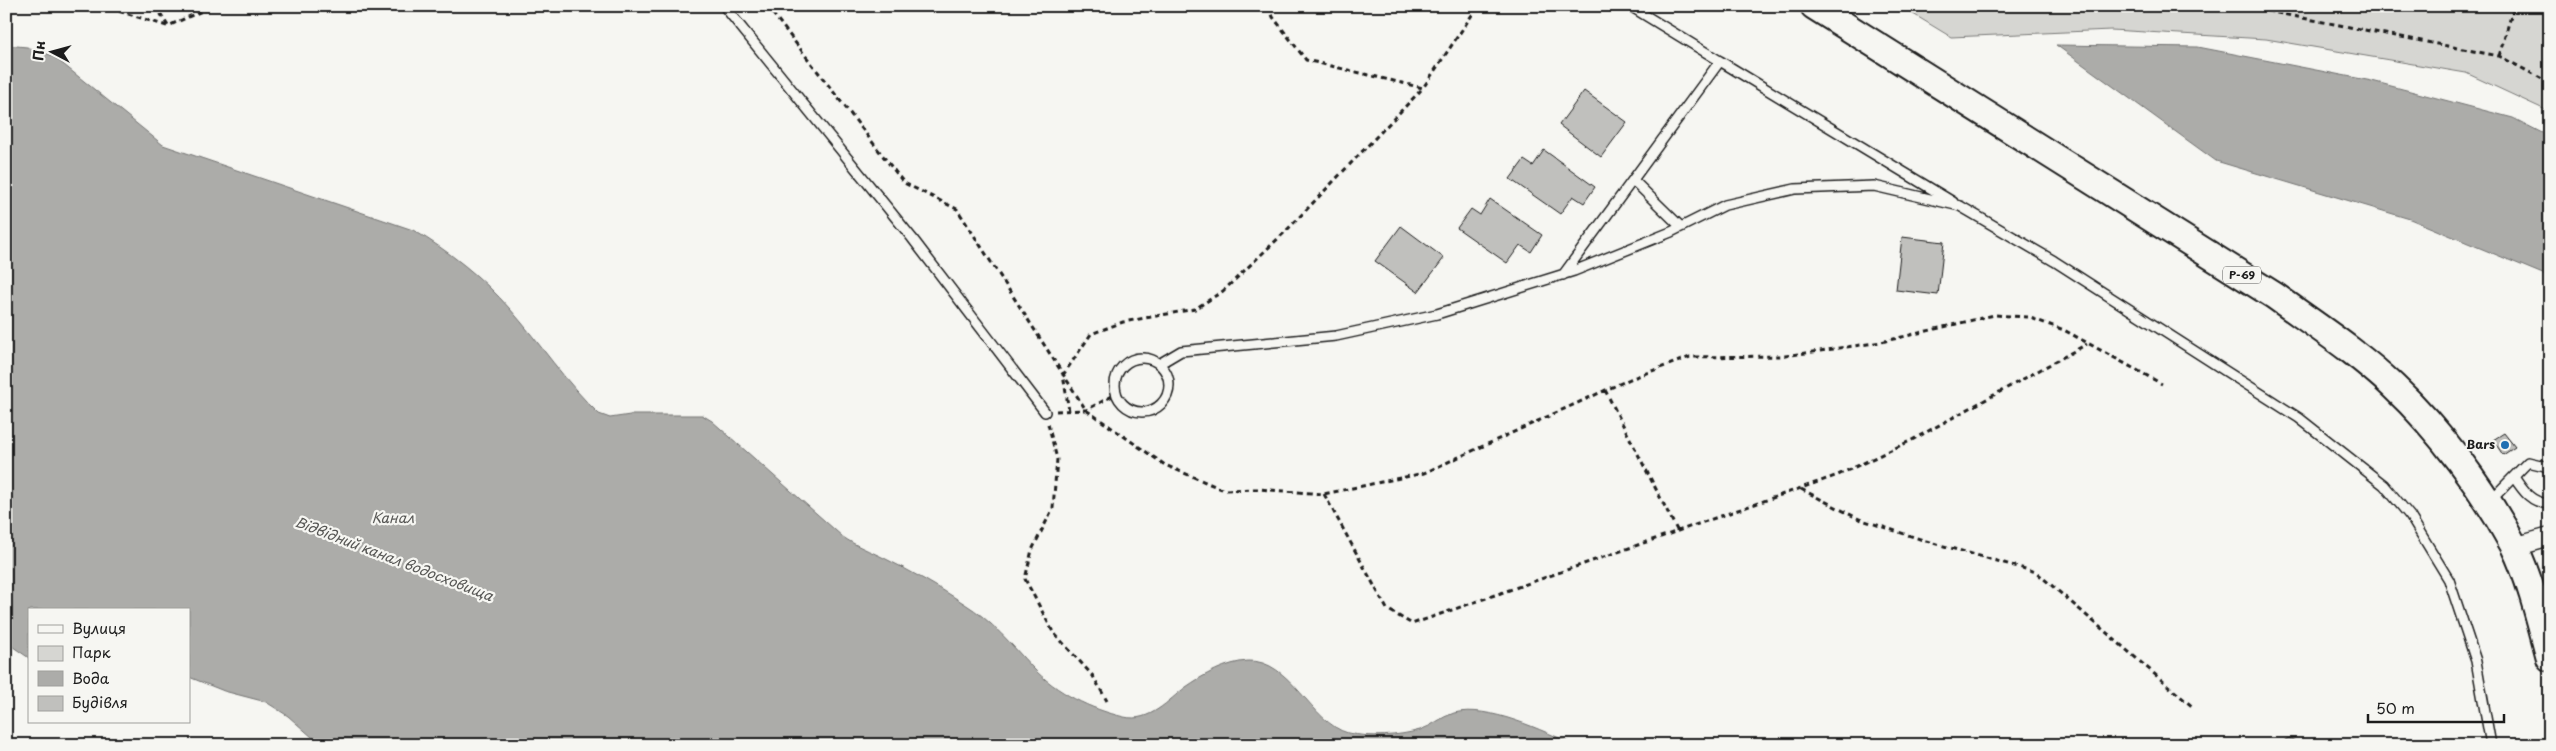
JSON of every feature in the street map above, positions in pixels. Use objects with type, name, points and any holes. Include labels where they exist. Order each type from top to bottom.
[{"type":"main road","name":"Р-69","points":[[1814,6],[2222,262],[2344,346],[2393,386],[2471,477],[2514,547],[2539,616],[2550,658]]},
{"type":"street","points":[[2514,547],[2550,537]]},
{"type":"lane","points":[[724,6],[912,238],[1046,412]]},
{"type":"lane","points":[[1630,6],[2054,261],[2299,418],[2384,484],[2410,516],[2449,580],[2476,661],[2491,745]]},
{"type":"lane","points":[[1563,275],[1720,61]]},
{"type":"lane","points":[[1633,180],[1681,227]]},
{"type":"lane","points":[[1159,364],[1181,351],[1336,336],[1437,314],[1563,275],[1681,227],[1725,205],[1795,189],[1874,186],[1960,206]]},
{"type":"lane","points":[[1143,358],[1159,364],[1169,380],[1169,389],[1161,405],[1154,410],[1135,412],[1127,409],[1116,394],[1116,377],[1126,363],[1143,358]]},
{"type":"lane","points":[[2487,503],[2528,462],[2545,466],[2550,470]]},
{"type":"lane","points":[[2514,477],[2527,497],[2543,504],[2550,504]]},
{"type":"path","points":[[102,6],[168,26],[214,6]]},
{"type":"path","points":[[156,6],[168,26]]},
{"type":"path","points":[[766,6],[904,183],[957,209],[1086,410],[1164,465],[1200,482],[1224,490],[1257,489],[1324,494],[1424,473],[1605,390],[1690,357],[1794,354],[1881,342],[1994,315],[2028,317],[2064,330],[2162,384]]},
{"type":"path","points":[[1269,6],[1273,17],[1306,60],[1423,88]]},
{"type":"path","points":[[1069,411],[1063,375],[1091,334],[1123,322],[1195,309],[1223,291],[1286,231],[1423,88],[1478,6]]},
{"type":"path","points":[[2241,6],[2499,56],[2550,83]]},
{"type":"path","points":[[2499,56],[2514,6]]},
{"type":"path","points":[[1324,494],[1388,609],[1412,624],[1838,475],[1912,440],[2088,344]]},
{"type":"path","points":[[1605,390],[1678,532]]},
{"type":"path","points":[[1107,701],[1093,676],[1053,632],[1025,579],[1032,550],[1053,508],[1057,460],[1046,412],[1086,410],[1116,394]]},
{"type":"path","points":[[1800,489],[1859,519],[2036,572],[2194,708]]},
{"type":"green space","points":[[1900,6],[2550,6],[2550,112],[2466,73],[2266,39],[2111,30],[1951,37]]},
{"type":"water","name":"Канал","points":[[6,45],[27,47],[53,56],[163,145],[413,230],[452,256],[489,287],[521,322],[575,389],[599,414],[610,418],[630,415],[702,415],[712,421],[843,537],[925,580],[975,610],[1001,633],[1032,667],[1052,685],[1087,705],[1124,717],[1142,717],[1158,709],[1200,678],[1232,664],[1248,661],[1263,663],[1277,670],[1289,680],[1323,717],[1335,727],[1348,733],[1375,736],[1403,734],[1420,730],[1454,713],[1468,711],[1499,715],[1515,720],[1575,745],[321,745],[288,716],[266,702],[224,691],[190,677],[190,608],[28,608],[28,657],[6,642]]},
{"type":"water","points":[[2056,45],[2198,47],[2372,81],[2513,118],[2550,137],[2550,277],[2410,219],[2216,161]]},
{"type":"building","points":[[1584,91],[1627,122],[1601,157],[1559,125]]},
{"type":"building","points":[[1544,150],[1595,187],[1584,203],[1573,196],[1560,214],[1510,179],[1524,160],[1533,166]]},
{"type":"building","points":[[1490,199],[1542,235],[1531,252],[1520,245],[1507,263],[1457,228],[1471,209],[1480,215]]},
{"type":"building","points":[[1401,226],[1444,258],[1418,292],[1375,261]]},
{"type":"building","points":[[1902,237],[1944,242],[1938,295],[1896,290]]},
{"type":"building","points":[[2504,433],[2515,447],[2503,455],[2493,440]]},
{"type":"place","name":"Bars","points":[[2505,445]]},
{"type":"water label","name":"Відвідний канал водосховища","points":[[394,559]]}]
